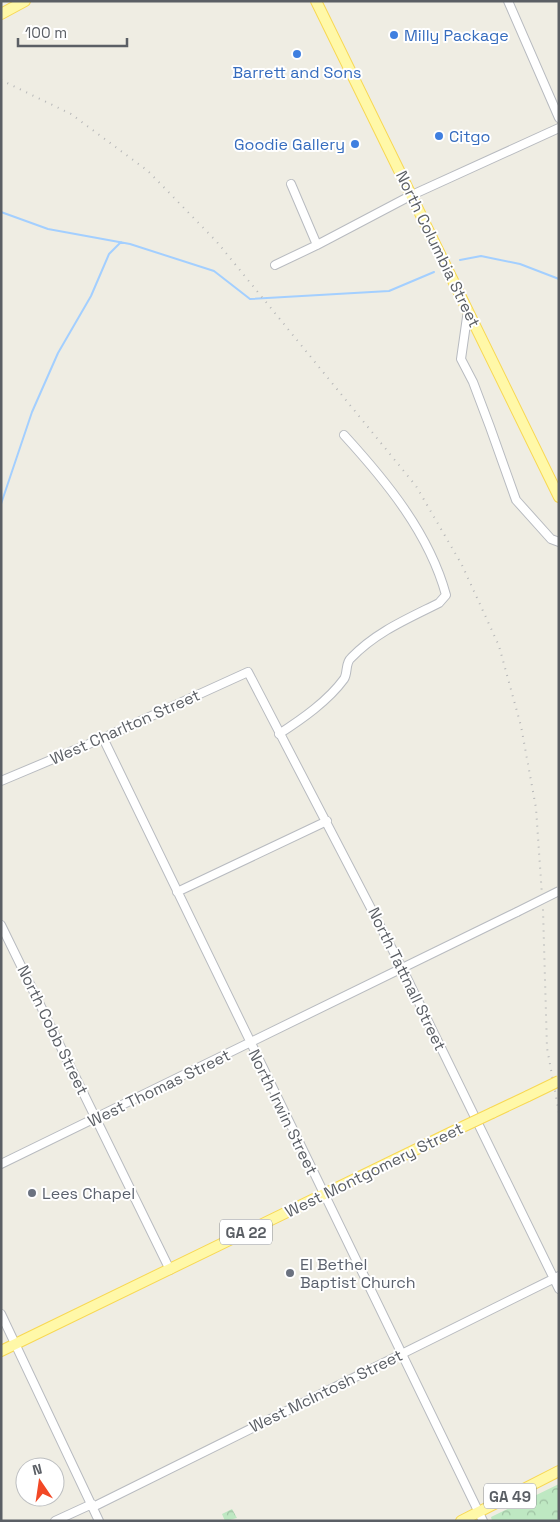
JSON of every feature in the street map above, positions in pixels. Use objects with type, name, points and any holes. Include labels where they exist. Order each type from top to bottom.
[{"type":"main road","points":[[1,14],[14,4],[25,1]]},
{"type":"main road","name":"North Columbia Street","points":[[316,1],[559,497]]},
{"type":"main road","name":"West Montgomery Street","points":[[1,1351],[559,1082]]},
{"type":"main road","name":"GA 49","points":[[461,1521],[481,1516],[559,1471]]},
{"type":"street","points":[[508,1],[555,100],[559,118]]},
{"type":"street","points":[[275,265],[412,195],[559,128]]},
{"type":"street","points":[[291,184],[317,245]]},
{"type":"street","points":[[468,310],[460,359],[487,418],[516,500],[551,539],[559,542]]},
{"type":"street","points":[[279,734],[306,716],[335,688],[345,677],[348,660],[372,638],[439,603],[446,595],[433,563],[412,522],[387,484],[344,435]]},
{"type":"street","name":"North Tattnall Street","points":[[248,672],[402,968],[556,1277],[559,1289]]},
{"type":"street","name":"West Charlton Street","points":[[1,781],[103,738],[248,672]]},
{"type":"street","name":"North Irwin Street","points":[[103,738],[249,1043],[481,1516]]},
{"type":"street","points":[[177,892],[327,821]]},
{"type":"street","name":"West Thomas Street","points":[[1,1164],[97,1119],[559,892]]},
{"type":"street","name":"North Cobb Street","points":[[1,924],[170,1270]]},
{"type":"street","name":"West McIntosh Street","points":[[55,1521],[92,1505],[556,1277]]},
{"type":"street","points":[[1,1314],[100,1521]]},
{"type":"green space","points":[[559,1484],[559,1521],[492,1521],[491,1517]]},
{"type":"green space","points":[[232,1509],[237,1518],[225,1521],[222,1514]]},
{"type":"waterway","points":[[1,212],[48,229],[130,244],[214,271],[250,299],[389,291],[434,272]]},
{"type":"waterway","points":[[1,504],[32,412],[58,353],[91,296],[109,254],[121,242]]},
{"type":"waterway","points":[[460,260],[481,256],[520,264],[559,279]]},
{"type":"railway","points":[[1,80],[71,114],[148,171],[217,242],[416,486],[462,565],[499,646],[521,726],[536,808],[543,910],[547,1048],[559,1113]]},
{"type":"place","name":"Milly Package","points":[[394,35]]},
{"type":"place","name":"Barrett and Sons","points":[[297,54]]},
{"type":"place","name":"Citgo","points":[[439,136]]},
{"type":"place","name":"Goodie Gallery","points":[[355,144]]},
{"type":"place","name":"Lees Chapel","points":[[32,1193]]},
{"type":"place","name":"El Bethel Baptist Church","points":[[290,1273]]}]
